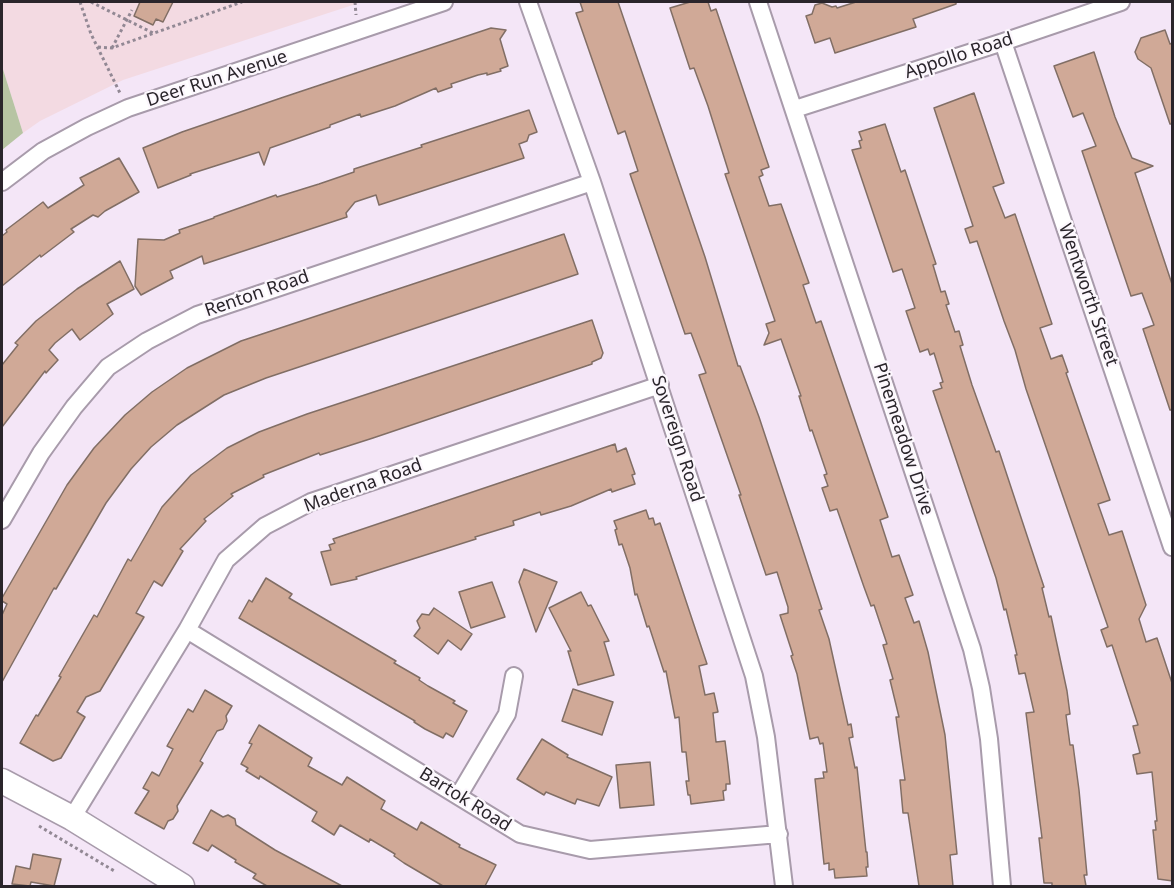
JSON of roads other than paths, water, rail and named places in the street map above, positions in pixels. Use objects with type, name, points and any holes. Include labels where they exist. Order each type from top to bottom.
[{"type":"street","name":"Deer Run Avenue","points":[[2,182],[43,151],[128,108],[444,2]]},
{"type":"street","name":"Sovereign Road","points":[[528,2],[592,182],[754,676],[766,737],[784,886]]},
{"type":"street","name":"Pinemeadow Drive","points":[[758,2],[972,649],[989,739],[1002,886]]},
{"type":"street","name":"Appollo Road","points":[[795,109],[1122,2]]},
{"type":"street","name":"Wentworth Street","points":[[1003,42],[1173,547]]},
{"type":"street","name":"Renton Road","points":[[2,520],[41,453],[74,407],[108,367],[147,341],[197,315],[592,182]]},
{"type":"street","name":"Maderna Road","points":[[72,818],[187,630],[226,560],[265,526],[311,502],[660,385]]},
{"type":"street","name":"Bartok Road","points":[[187,630],[520,834],[590,850],[779,834]]},
{"type":"street","points":[[459,795],[507,714],[514,676]]},
{"type":"street","points":[[2,781],[72,818],[182,886]]}]
